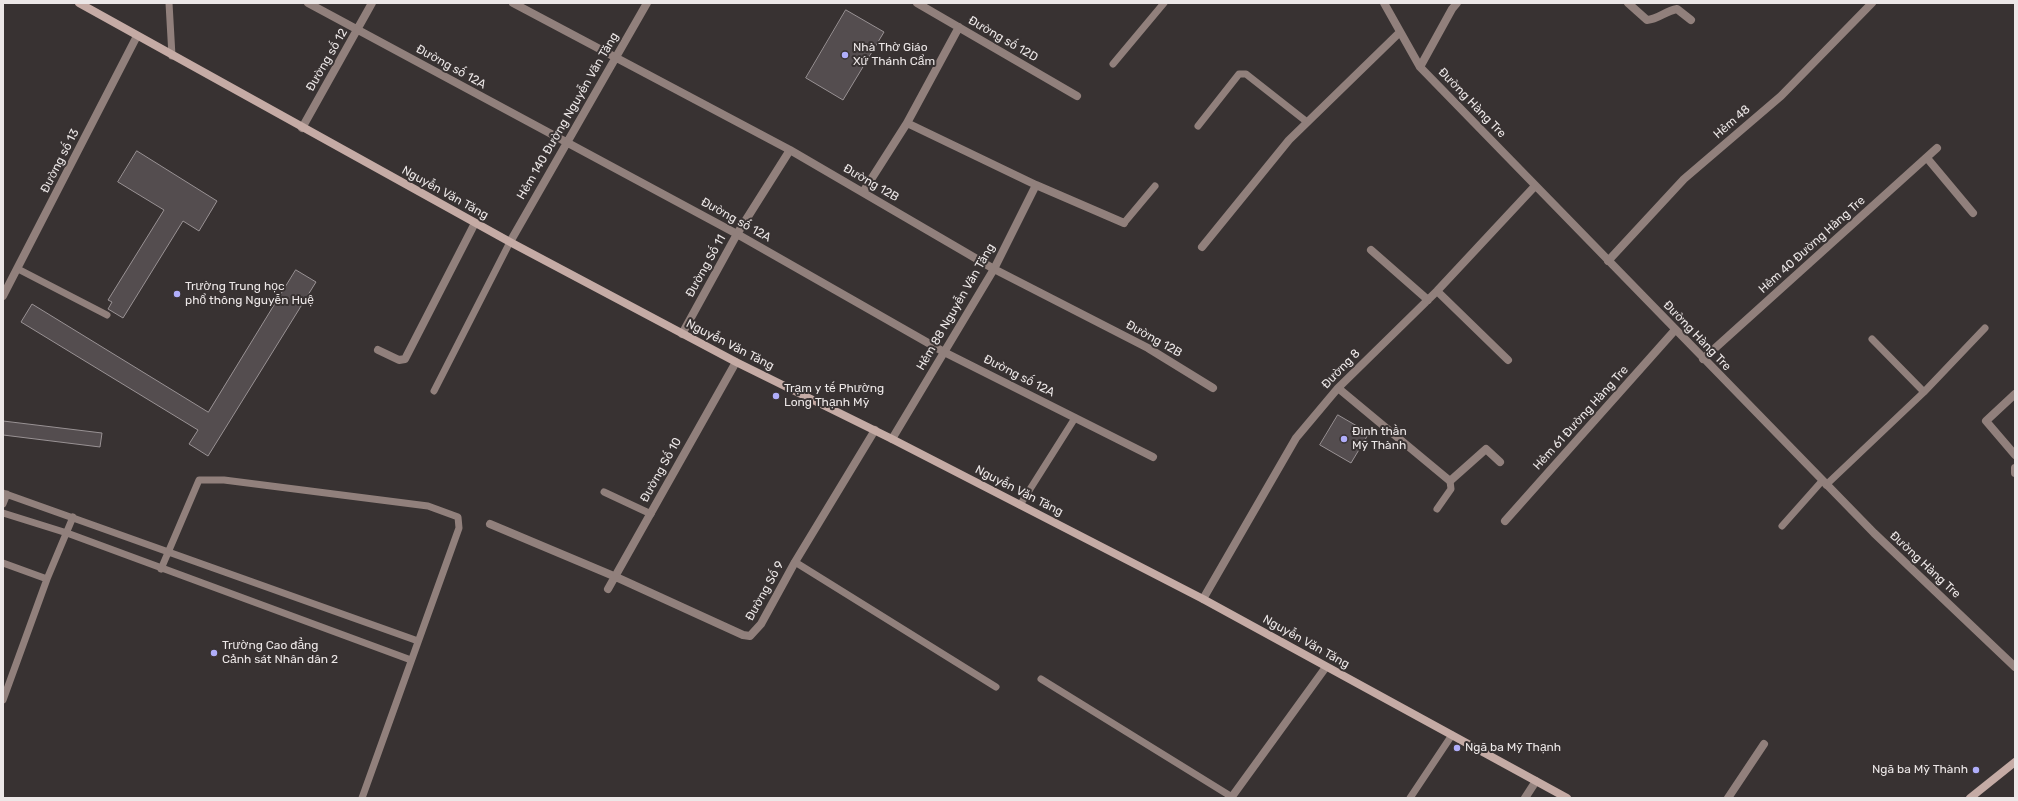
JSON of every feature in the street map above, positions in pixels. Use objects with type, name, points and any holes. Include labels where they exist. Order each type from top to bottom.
[{"type":"main road","name":"Nguyễn Văn Tăng","points":[[79,3],[475,223],[682,334],[892,439],[1203,599],[1567,798]]},
{"type":"main road","points":[[1970,798],[2015,762]]},
{"type":"street","name":"Đường số 12A","points":[[308,3],[565,143],[737,234],[944,352],[1153,457]]},
{"type":"street","name":"Đường số 12","points":[[302,128],[372,3]]},
{"type":"street","name":"Đường 12B","points":[[513,3],[790,150],[994,269],[1148,348],[1213,388]]},
{"type":"street","name":"Hẻm 140 Đường Nguyễn Văn Tăng","points":[[510,242],[565,143],[647,3]]},
{"type":"street","name":"Đường số 12D","points":[[917,3],[1077,96]]},
{"type":"street","name":"Đường Hàng Tre","points":[[1384,3],[1420,67],[1824,483],[1874,533],[2015,667]]},
{"type":"street","points":[[1420,67],[1457,3]]},
{"type":"street","points":[[1628,3],[1647,20],[1655,19],[1669,10],[1677,9],[1690,20]]},
{"type":"street","name":"Hẻm 48","points":[[1608,261],[1684,180],[1781,96],[1872,3]]},
{"type":"street","points":[[863,192],[906,122],[959,28]]},
{"type":"street","points":[[1202,247],[1289,140],[1400,32]]},
{"type":"street","name":"Đường số 13","points":[[3,296],[137,36]]},
{"type":"street","points":[[906,122],[1036,185],[1124,223]]},
{"type":"street","name":"Hẻm 40 Đường Hàng Tre","points":[[1703,359],[1937,148]]},
{"type":"street","name":"Đường Số 11","points":[[682,334],[737,234],[790,150]]},
{"type":"street","points":[[1927,158],[1973,213]]},
{"type":"street","name":"Hẻm 88 Nguyễn Văn Tăng","points":[[892,439],[994,269],[1036,185]]},
{"type":"street","name":"Đường 8","points":[[1203,599],[1296,438],[1338,388],[1437,291],[1535,186]]},
{"type":"street","points":[[378,350],[399,360],[404,359],[475,223]]},
{"type":"street","points":[[1371,250],[1428,300]]},
{"type":"street","points":[[1437,291],[1508,360]]},
{"type":"street","name":"Hẻm 61 Đường Hàng Tre","points":[[1505,521],[1675,330]]},
{"type":"street","name":"Đường Số 10","points":[[608,589],[736,362]]},
{"type":"street","points":[[1338,388],[1450,481],[1486,449],[1500,462]]},
{"type":"street","points":[[2015,394],[1986,421],[2015,455]]},
{"type":"street","name":"Đường Số 9","points":[[616,577],[743,635],[750,636],[761,624],[795,562],[874,430]]},
{"type":"street","points":[[2015,468],[2015,473]]},
{"type":"street","points":[[490,524],[616,577]]},
{"type":"street","points":[[1231,797],[1326,667]]},
{"type":"street","points":[[1728,798],[1764,744]]},
{"type":"street","points":[[1525,798],[1536,781]]},
{"type":"lane","points":[[169,3],[172,56]]},
{"type":"lane","points":[[1113,64],[1164,3]]},
{"type":"lane","points":[[1198,126],[1239,74],[1246,74],[1307,122]]},
{"type":"lane","points":[[1124,223],[1156,186]]},
{"type":"lane","points":[[434,391],[510,242]]},
{"type":"lane","points":[[18,269],[107,315]]},
{"type":"lane","points":[[1782,526],[1824,483],[1924,392],[1985,328]]},
{"type":"lane","points":[[1872,339],[1924,392]]},
{"type":"lane","points":[[1020,505],[1075,418]]},
{"type":"lane","points":[[161,569],[199,480],[224,480],[428,506],[458,517],[459,528],[362,798]]},
{"type":"lane","points":[[1437,509],[1451,489],[1450,481]]},
{"type":"lane","points":[[604,492],[651,514]]},
{"type":"lane","points":[[3,504],[5,494],[418,641]]},
{"type":"lane","points":[[3,513],[67,533],[161,569],[411,660]]},
{"type":"lane","points":[[3,700],[47,579],[73,517]]},
{"type":"lane","points":[[795,562],[996,687]]},
{"type":"lane","points":[[3,563],[47,579]]},
{"type":"lane","points":[[1041,679],[1231,797]]},
{"type":"lane","points":[[1410,798],[1452,735]]},
{"type":"building","name":"Nhà Thờ Giáo Xứ Thánh Cẩm","points":[[846,10],[884,32],[843,100],[806,78]]},
{"type":"building","points":[[137,151],[217,201],[199,231],[183,221],[123,318],[108,309],[112,302],[108,300],[164,210],[118,182]]},
{"type":"building","points":[[296,270],[316,282],[208,456],[189,444],[198,430],[21,322],[32,304],[208,412]]},
{"type":"building","name":"Đình thần Mỹ Thành","points":[[1338,415],[1369,433],[1351,463],[1320,445]]},
{"type":"building","points":[[3,421],[102,433],[100,447],[3,435]]},
{"type":"place","name":"Nhà Thờ Giáo Xứ Thánh Cẩm","points":[[845,55]]},
{"type":"place","name":"Trường Trung học phổ thông Nguyễn Huệ","points":[[177,294]]},
{"type":"place","name":"Trạm y tế Phường Long Thạnh Mỹ","points":[[776,396]]},
{"type":"place","name":"Đình thần Mỹ Thành","points":[[1344,439]]},
{"type":"place","name":"Trường Cao đẳng Cảnh sát Nhân dân 2","points":[[214,653]]},
{"type":"place","name":"Ngã ba Mỹ Thạnh","points":[[1457,748]]},
{"type":"place","name":"Ngã ba Mỹ Thành","points":[[1976,770]]}]
